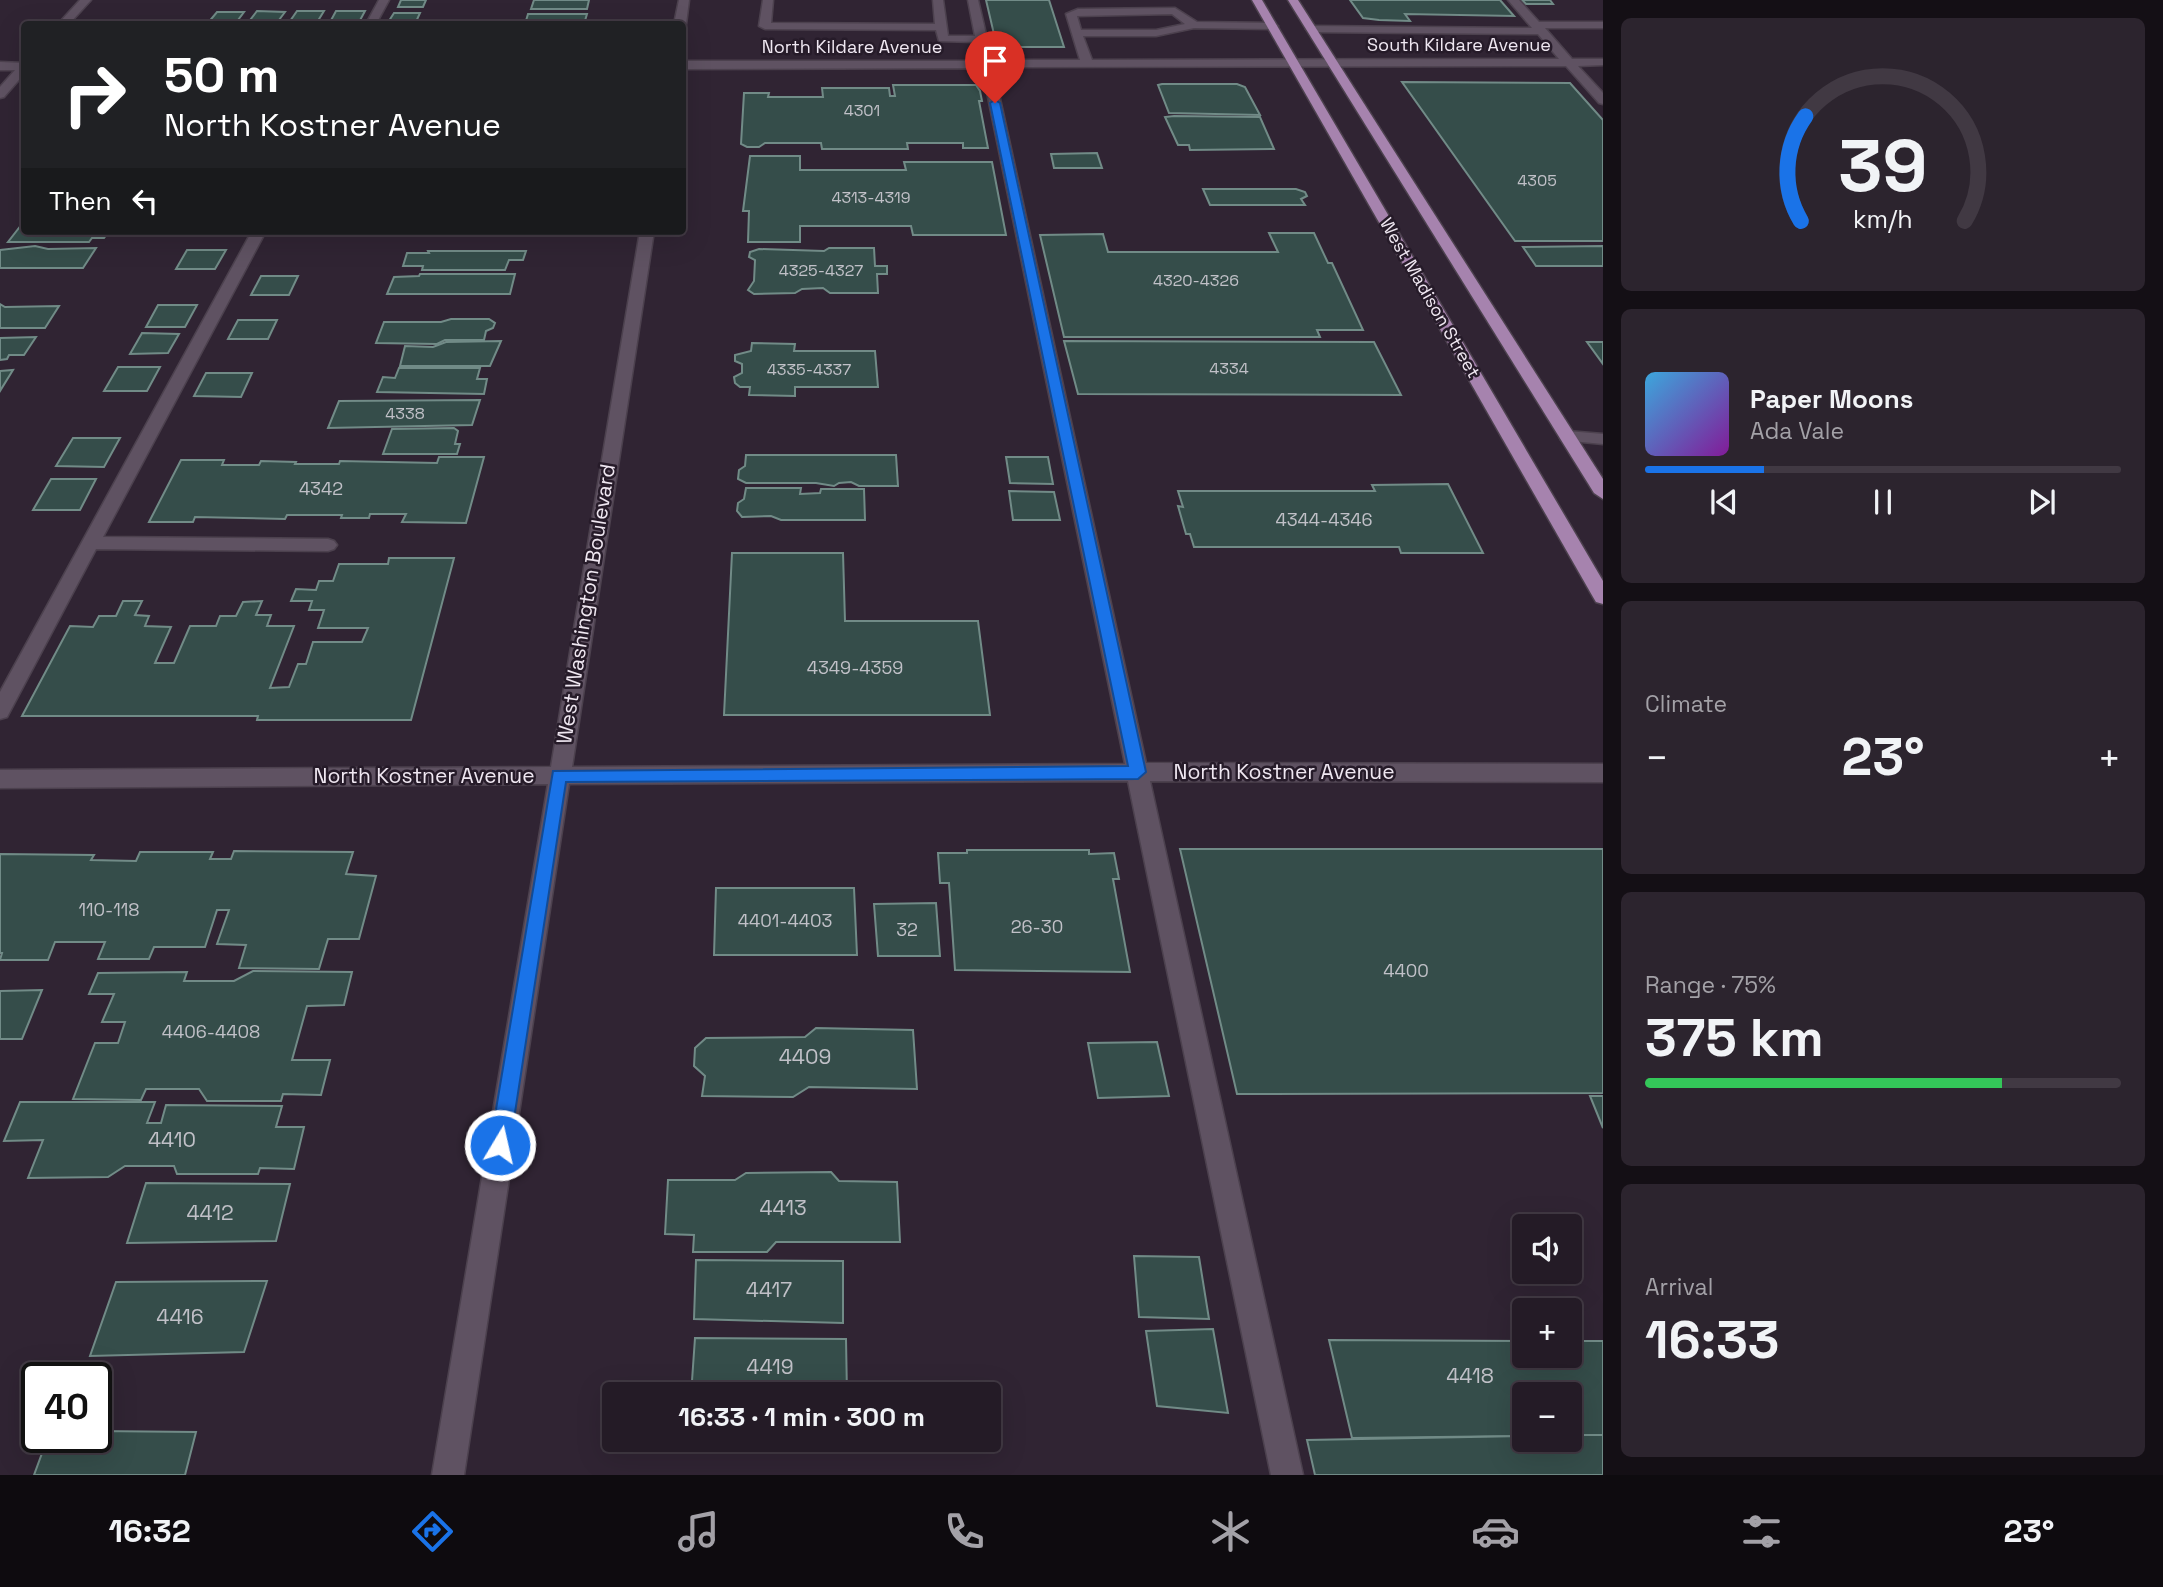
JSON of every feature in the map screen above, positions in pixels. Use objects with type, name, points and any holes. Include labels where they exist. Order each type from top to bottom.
[{"type":"main road","name":"West Madison Street","points":[[1257,0],[1603,597]]},
{"type":"main road","name":"West Madison Street","points":[[1293,0],[1603,493]]},
{"type":"street","points":[[67,21],[86,0]]},
{"type":"street","points":[[373,21],[384,0]]},
{"type":"street","points":[[680,21],[684,0]]},
{"type":"street","points":[[768,0],[765,26],[787,30],[941,27]]},
{"type":"street","points":[[938,0],[943,39],[981,39]]},
{"type":"street","points":[[973,0],[1287,1475]]},
{"type":"street","points":[[1513,0],[1603,100]]},
{"type":"street","points":[[1087,64],[1071,14],[1092,11],[1175,11],[1194,25]]},
{"type":"street","points":[[1076,33],[1156,33],[1194,25],[1272,26]]},
{"type":"street","points":[[1312,29],[1538,28],[1603,25]]},
{"type":"street","name":"North Kildare Avenue","points":[[686,65],[785,59],[987,64],[1315,64]]},
{"type":"street","name":"South Kildare Avenue","points":[[1315,64],[1603,62]]},
{"type":"street","points":[[0,66],[21,66]]},
{"type":"street","points":[[0,94],[21,70]]},
{"type":"street","points":[[0,711],[257,235]]},
{"type":"street","name":"West Washington Boulevard","points":[[448,1475],[646,235]]},
{"type":"street","points":[[1567,436],[1603,439]]},
{"type":"street","points":[[90,543],[328,545]]},
{"type":"street","name":"North Kostner Avenue","points":[[0,779],[1138,772],[1603,773]]},
{"type":"building","points":[[401,0],[426,0],[423,7],[398,7]]},
{"type":"building","points":[[534,0],[589,0],[587,9],[531,9]]},
{"type":"building","points":[[986,0],[1049,0],[1064,47],[997,47]]},
{"type":"building","points":[[1350,0],[1500,0],[1514,16],[1405,14],[1410,21],[1379,20],[1363,18]]},
{"type":"building","points":[[1522,0],[1550,0],[1553,4],[1526,4]]},
{"type":"building","points":[[257,11],[285,12],[278,21],[249,21]]},
{"type":"building","points":[[297,11],[324,11],[318,21],[290,21]]},
{"type":"building","points":[[336,11],[365,11],[360,21],[331,21]]},
{"type":"building","points":[[217,12],[244,12],[237,21],[210,21]]},
{"type":"building","points":[[394,13],[420,13],[416,21],[389,21]]},
{"type":"building","points":[[528,14],[587,14],[585,21],[526,21]]},
{"type":"building","points":[[1402,82],[1570,83],[1603,120],[1603,241],[1515,241]]},
{"type":"building","points":[[1237,84],[1245,87],[1260,115],[1169,113],[1158,85]]},
{"type":"building","points":[[893,85],[976,85],[982,101],[979,101],[988,148],[963,148],[963,143],[907,143],[908,149],[822,149],[821,143],[765,143],[759,147],[741,144],[744,93],[769,93],[768,97],[823,97],[822,88],[889,88],[890,96],[895,96]]},
{"type":"building","points":[[1165,117],[1260,117],[1274,149],[1190,150],[1189,145],[1178,145]]},
{"type":"building","points":[[1097,153],[1102,168],[1054,168],[1051,154]]},
{"type":"building","points":[[750,156],[800,156],[800,170],[906,170],[904,162],[992,162],[1006,235],[913,235],[911,226],[800,226],[800,242],[748,242],[749,211],[743,211]]},
{"type":"building","points":[[1203,189],[1296,189],[1305,192],[1307,196],[1301,199],[1305,205],[1210,205]]},
{"type":"building","points":[[21,225],[21,235],[106,235],[104,238],[92,238],[89,242],[8,242]]},
{"type":"building","points":[[1269,233],[1314,233],[1328,263],[1332,263],[1363,330],[1317,330],[1320,337],[1064,337],[1040,235],[1103,234],[1108,252],[1278,252]]},
{"type":"building","points":[[35,246],[48,249],[96,248],[83,268],[0,268],[0,250]]},
{"type":"building","points":[[1603,246],[1603,266],[1536,266],[1523,247]]},
{"type":"building","points":[[829,248],[874,248],[875,266],[887,266],[887,274],[877,274],[878,293],[830,293],[823,288],[802,289],[795,293],[754,294],[748,290],[754,281],[755,260],[749,257],[750,252],[759,249],[824,251]]},
{"type":"building","points":[[187,250],[226,250],[215,269],[176,269]]},
{"type":"building","points":[[428,251],[526,251],[523,260],[509,260],[505,270],[422,270],[423,266],[403,266],[407,253],[429,253]]},
{"type":"building","points":[[420,274],[515,274],[510,294],[387,294],[394,277]]},
{"type":"building","points":[[261,276],[298,276],[289,295],[251,295]]},
{"type":"building","points":[[0,304],[5,307],[59,306],[45,328],[0,328]]},
{"type":"building","points":[[158,305],[197,305],[185,327],[146,327]]},
{"type":"building","points":[[451,319],[489,319],[495,323],[493,328],[486,331],[484,340],[445,340],[437,344],[376,343],[384,322],[441,322]]},
{"type":"building","points":[[238,320],[277,320],[268,339],[228,339]]},
{"type":"building","points":[[142,333],[179,334],[168,353],[130,354]]},
{"type":"building","points":[[36,337],[24,355],[9,355],[7,359],[0,360],[0,338]]},
{"type":"building","points":[[501,341],[490,366],[400,366],[405,346],[433,347],[446,342]]},
{"type":"building","points":[[1064,341],[1374,342],[1401,395],[1078,394]]},
{"type":"building","points":[[1587,342],[1603,342],[1603,364]]},
{"type":"building","points":[[752,343],[795,344],[794,351],[875,351],[878,387],[795,387],[795,396],[749,395],[750,387],[740,387],[735,383],[734,377],[742,373],[742,364],[735,361],[735,355],[751,351]]},
{"type":"building","points":[[118,367],[160,367],[147,391],[104,391]]},
{"type":"building","points":[[399,368],[480,368],[477,379],[487,379],[484,394],[377,392],[383,377],[395,378]]},
{"type":"building","points":[[13,370],[0,391],[0,371]]},
{"type":"building","points":[[206,373],[252,373],[241,397],[194,396]]},
{"type":"building","points":[[480,400],[472,425],[328,428],[339,401]]},
{"type":"building","points":[[454,428],[458,431],[455,444],[460,444],[457,454],[383,454],[392,429]]},
{"type":"building","points":[[73,438],[120,438],[104,467],[56,466]]},
{"type":"building","points":[[746,455],[896,455],[898,486],[859,486],[851,482],[834,486],[816,483],[746,483],[738,479],[739,470],[745,466]]},
{"type":"building","points":[[439,457],[484,457],[466,523],[402,522],[406,514],[370,514],[369,518],[341,518],[342,515],[287,515],[285,519],[195,517],[193,522],[149,522],[181,460],[224,460],[222,465],[259,465],[261,461],[296,462],[295,464],[339,464],[340,461],[437,463]]},
{"type":"building","points":[[1006,457],[1048,457],[1053,484],[1010,483]]},
{"type":"building","points":[[51,479],[96,479],[80,510],[33,510]]},
{"type":"building","points":[[1448,484],[1483,553],[1401,553],[1399,547],[1194,547],[1190,534],[1186,534],[1178,506],[1183,507],[1178,491],[1375,491],[1372,485]]},
{"type":"building","points":[[746,488],[801,488],[800,494],[820,493],[821,489],[864,489],[865,520],[742,517],[737,511],[738,503],[744,499]]},
{"type":"building","points":[[1009,491],[1054,492],[1060,520],[1013,520]]},
{"type":"building","points":[[732,553],[843,553],[845,621],[978,621],[990,715],[724,715]]},
{"type":"building","points":[[389,558],[454,558],[411,720],[257,720],[258,716],[22,716],[70,626],[93,627],[99,616],[116,616],[123,601],[142,601],[135,615],[149,616],[145,626],[171,627],[155,663],[174,663],[190,626],[216,626],[220,616],[236,616],[243,602],[262,601],[256,615],[271,615],[267,626],[294,626],[270,688],[289,687],[298,664],[306,664],[313,642],[362,642],[368,628],[318,628],[324,610],[309,610],[312,601],[291,601],[296,589],[316,590],[319,581],[333,581],[339,564],[388,564]]},
{"type":"building","points":[[1180,849],[1603,849],[1603,1093],[1237,1094]]},
{"type":"building","points":[[967,850],[1089,850],[1089,854],[1114,853],[1119,879],[1113,879],[1130,972],[955,970],[949,883],[940,883],[938,853],[967,853]]},
{"type":"building","points":[[234,851],[353,852],[346,874],[376,876],[359,939],[328,939],[319,969],[239,968],[246,945],[217,944],[229,910],[217,910],[205,947],[154,947],[149,959],[98,959],[105,942],[55,942],[48,960],[0,960],[0,854],[94,855],[91,860],[136,861],[140,852],[213,852],[210,859],[231,859]]},
{"type":"building","points":[[716,888],[854,888],[857,955],[714,955]]},
{"type":"building","points":[[936,903],[940,956],[878,956],[874,904]]},
{"type":"building","points":[[253,971],[352,972],[344,1005],[307,1006],[292,1060],[330,1060],[321,1095],[283,1094],[281,1101],[207,1101],[199,1089],[146,1089],[141,1100],[73,1099],[95,1043],[118,1043],[125,1022],[102,1022],[114,994],[89,994],[98,973],[187,972],[184,981],[234,981]]},
{"type":"building","points":[[42,990],[22,1039],[0,1039],[0,991]]},
{"type":"building","points":[[816,1028],[913,1030],[917,1089],[809,1087],[793,1097],[702,1096],[705,1076],[694,1066],[695,1048],[706,1038],[805,1037]]},
{"type":"building","points":[[1157,1042],[1169,1096],[1098,1098],[1088,1043]]},
{"type":"building","points":[[1590,1096],[1603,1096],[1603,1128]]},
{"type":"building","points":[[20,1102],[155,1102],[147,1123],[161,1123],[166,1105],[282,1106],[276,1127],[304,1127],[294,1169],[260,1168],[258,1174],[177,1174],[174,1166],[125,1166],[108,1177],[28,1178],[43,1140],[4,1141]]},
{"type":"building","points":[[831,1172],[839,1181],[897,1182],[900,1242],[776,1242],[767,1252],[693,1252],[694,1235],[665,1234],[668,1180],[735,1180],[746,1173]]},
{"type":"building","points":[[146,1183],[290,1184],[276,1241],[127,1243]]},
{"type":"building","points":[[1134,1256],[1199,1257],[1209,1319],[1139,1317]]},
{"type":"building","points":[[696,1260],[843,1261],[843,1323],[694,1319]]},
{"type":"building","points":[[267,1281],[244,1352],[90,1356],[116,1282]]},
{"type":"building","points":[[1213,1329],[1228,1413],[1157,1406],[1146,1331]]},
{"type":"building","points":[[695,1338],[846,1339],[847,1382],[692,1382]]},
{"type":"building","points":[[1329,1340],[1512,1341],[1512,1368],[1582,1368],[1582,1341],[1603,1341],[1603,1435],[1582,1435],[1582,1382],[1512,1382],[1512,1436],[1352,1438]]},
{"type":"building","points":[[112,1431],[196,1432],[185,1475],[34,1475],[42,1453],[112,1453]]},
{"type":"building","points":[[1582,1435],[1603,1435],[1603,1475],[1315,1475],[1307,1440],[1512,1436],[1512,1452],[1582,1452]]},
{"type":"route","points":[[500,1145],[559,775],[1138,772],[995,103]]}]
